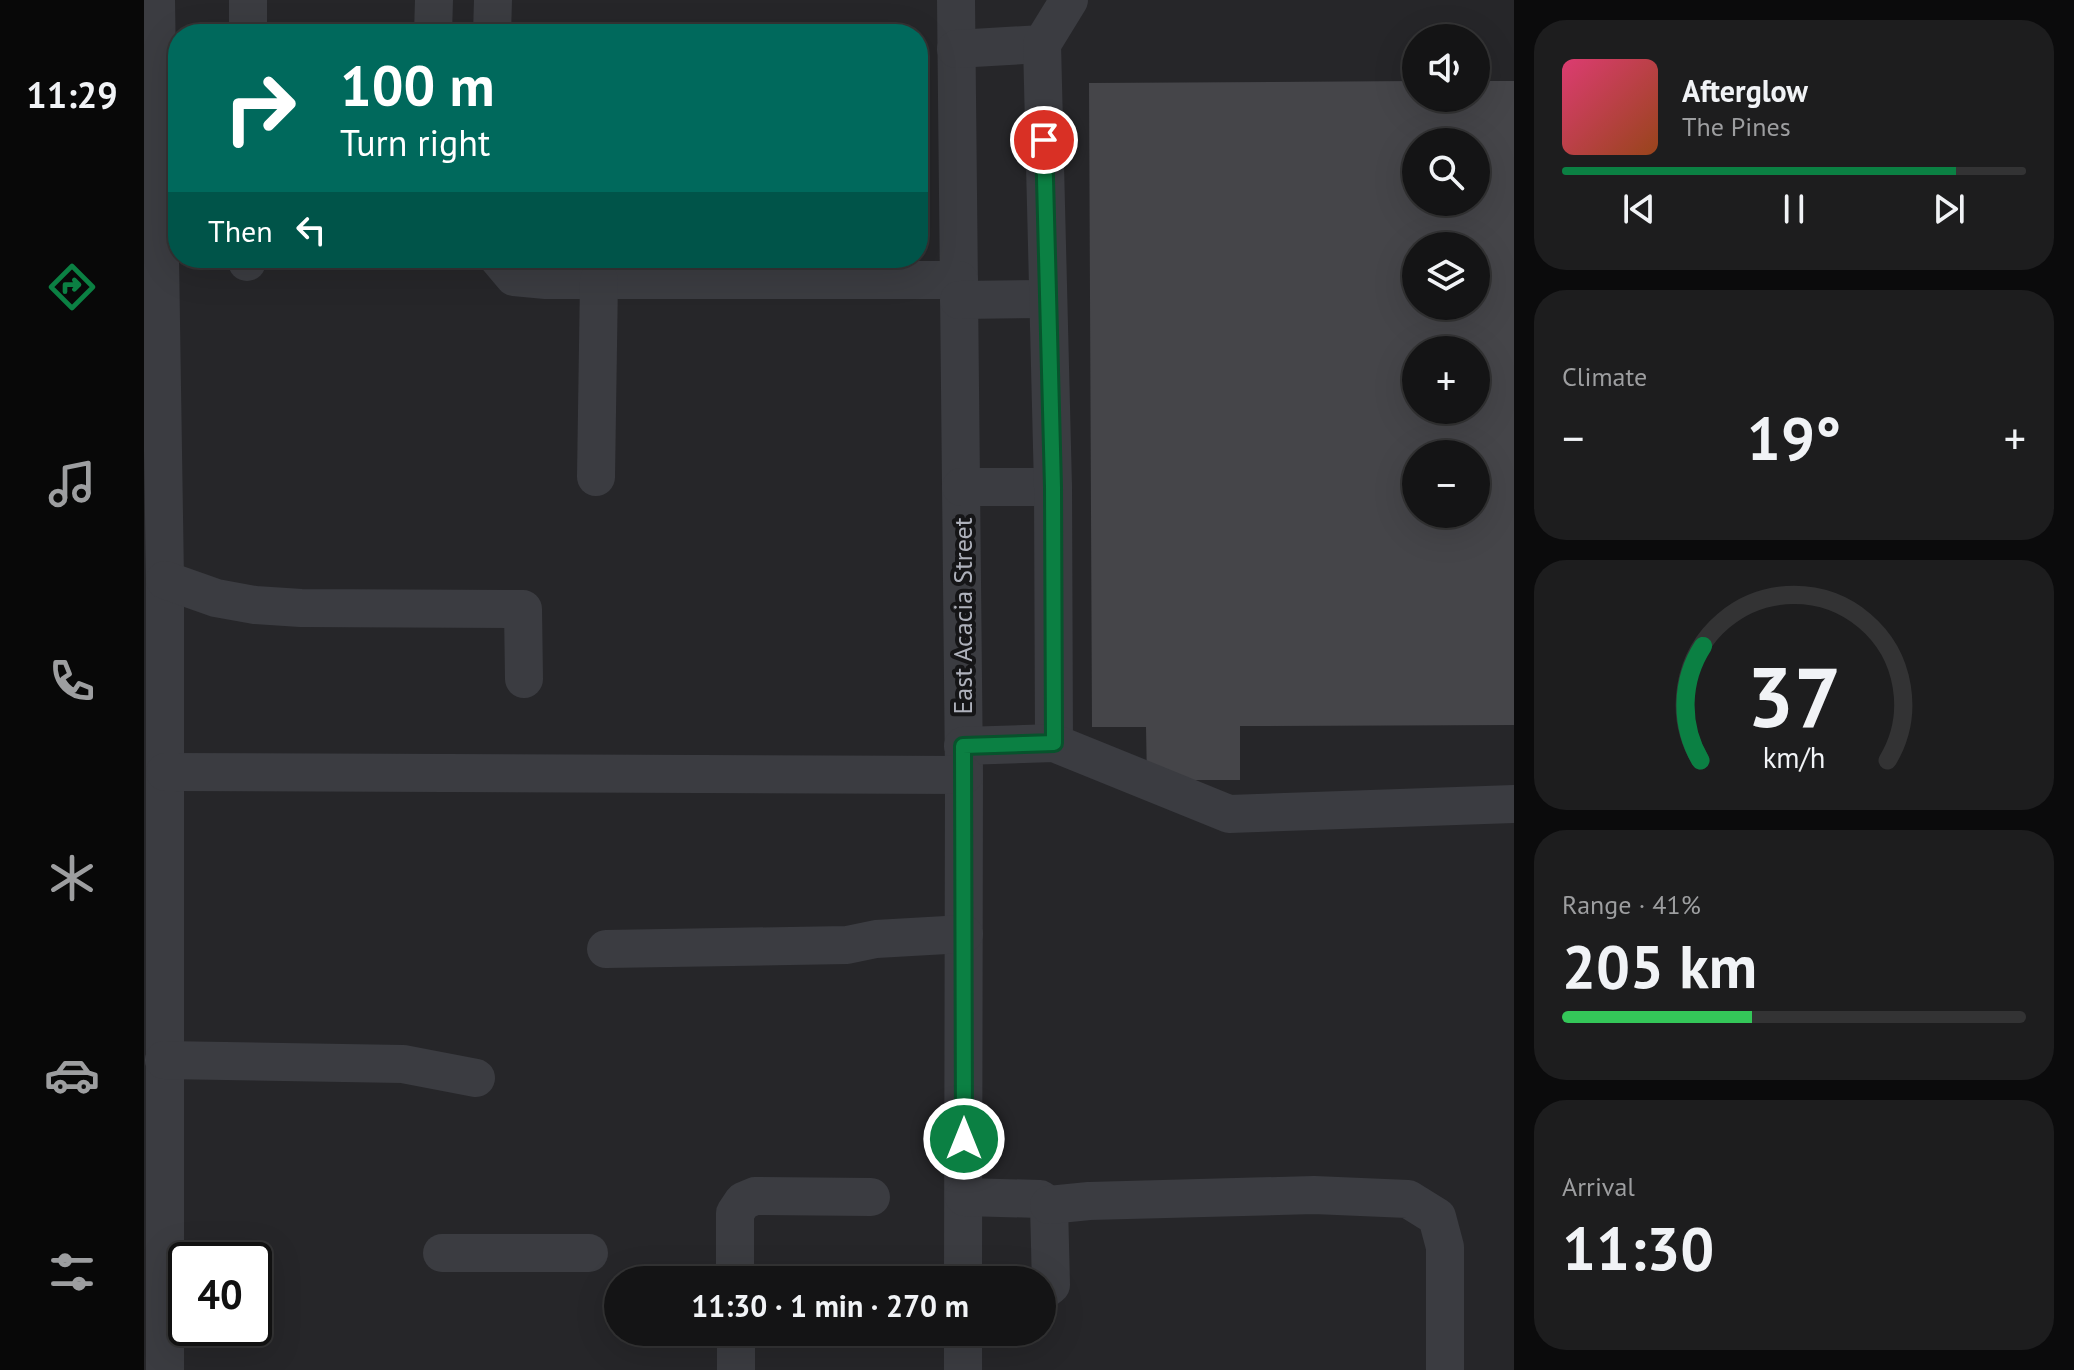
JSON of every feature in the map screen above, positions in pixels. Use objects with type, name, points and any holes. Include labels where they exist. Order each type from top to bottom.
[{"type":"street","points":[[156,0],[151,150],[153,435],[165,580],[165,1370]]},
{"type":"street","points":[[248,0],[248,24]]},
{"type":"street","points":[[433,24],[434,0]]},
{"type":"street","points":[[492,24],[493,0]]},
{"type":"street","name":"East Acacia Street","points":[[956,0],[964,934],[963,1266]]},
{"type":"street","points":[[1054,743],[1053,487],[1042,44],[1069,0]]},
{"type":"street","points":[[956,49],[1042,44]]},
{"type":"street","points":[[506,268],[514,277],[959,290],[1048,299]]},
{"type":"street","points":[[596,477],[599,280]]},
{"type":"street","points":[[961,487],[1053,487]]},
{"type":"street","points":[[165,580],[216,598],[255,605],[523,609],[524,679]]},
{"type":"street","points":[[165,772],[963,760],[1054,743],[1229,814],[1514,804]]},
{"type":"street","points":[[606,949],[847,945],[876,939],[964,934]]},
{"type":"street","points":[[164,1060],[403,1064],[476,1078]]},
{"type":"street","points":[[964,1197],[1040,1199],[1049,1205],[1089,1201],[1314,1195],[1408,1199],[1437,1217],[1445,1247],[1445,1370]]},
{"type":"street","points":[[735,1266],[735,1213],[743,1201],[755,1196],[871,1197]]},
{"type":"street","points":[[1049,1205],[1051,1266]]},
{"type":"street","points":[[442,1253],[589,1253]]},
{"type":"street","points":[[736,1346],[736,1370]]},
{"type":"street","points":[[963,1346],[963,1370]]},
{"type":"shaded area","points":[[144,0],[1514,0],[1514,1370],[144,1370]]},
{"type":"building","points":[[1402,81],[1402,112],[1490,112],[1490,81],[1514,81],[1514,725],[1240,726],[1240,780],[1147,780],[1146,727],[1092,727],[1089,83]]},
{"type":"route","points":[[964,1139],[963,746],[1054,743],[1053,487],[1044,140]]}]
